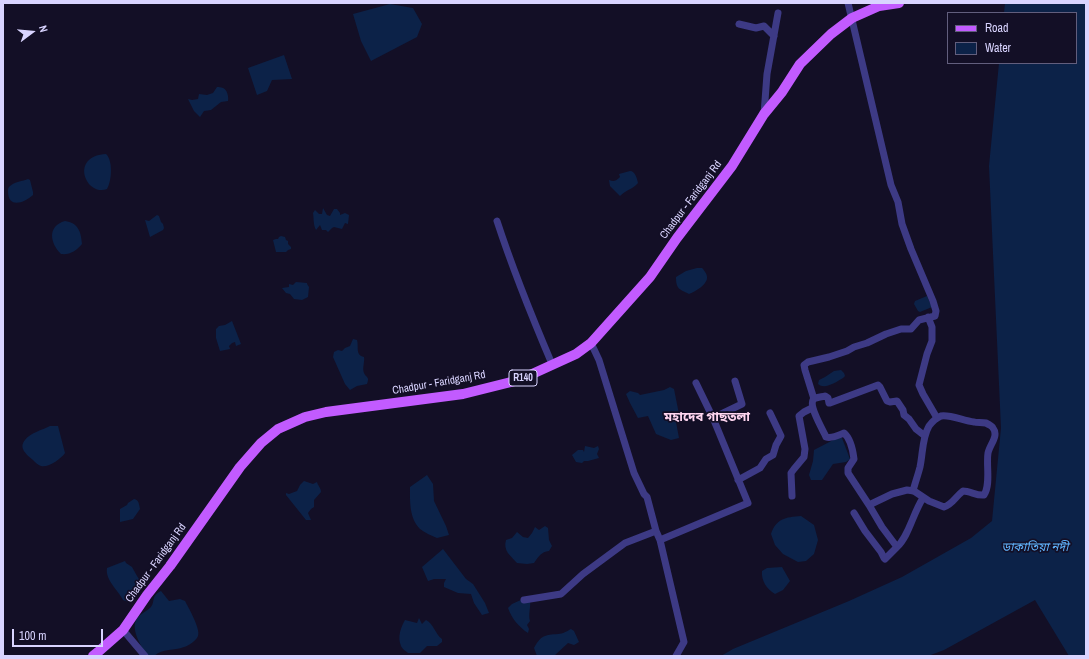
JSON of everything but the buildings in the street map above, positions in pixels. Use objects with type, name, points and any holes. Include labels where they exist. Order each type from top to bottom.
[{"type":"main road","name":"Chadpur - Faridganj Rd","points":[[93,656],[123,630],[240,467],[261,443],[278,429],[305,417],[326,412],[463,394],[518,380],[576,354],[591,343],[650,277],[677,238],[732,166],[764,114],[782,92],[800,64],[831,34],[852,18],[879,6],[899,3]]},
{"type":"street","points":[[848,3],[890,178],[898,202],[902,224],[933,300],[936,313],[935,316],[919,320],[911,329],[901,329],[886,334],[839,354],[808,362],[804,365],[814,399],[812,402],[812,408],[826,437],[829,438],[844,433],[846,434],[849,439],[854,459],[848,468],[848,473],[882,527],[897,547]]},
{"type":"street","points":[[764,114],[767,74],[778,13]]},
{"type":"street","points":[[739,24],[756,28],[764,26],[774,36]]},
{"type":"street","points":[[497,221],[515,273],[552,364]]},
{"type":"street","points":[[928,317],[932,327],[932,341],[920,378],[920,385],[923,394],[937,418]]},
{"type":"street","points":[[591,343],[599,360],[634,473],[644,494],[647,497],[656,531],[660,540],[684,642],[676,656]]},
{"type":"street","points":[[713,418],[742,404],[734,381]]},
{"type":"street","points":[[660,540],[748,503],[713,418],[696,383]]},
{"type":"street","points":[[814,399],[825,396],[828,398],[830,403],[878,385],[887,401],[897,401],[903,410],[904,415],[916,429],[925,436]]},
{"type":"street","points":[[792,496],[791,473],[804,457],[805,450],[799,416],[812,408]]},
{"type":"street","points":[[738,480],[760,468],[766,459],[773,455],[781,436],[770,413]]},
{"type":"street","points":[[869,505],[907,490],[913,491],[929,502],[944,507],[953,502],[963,491],[972,492],[980,496],[984,495],[988,480],[988,453],[995,436],[993,428],[986,423],[947,416],[937,418],[929,427],[925,436],[920,467],[913,491]]},
{"type":"street","points":[[854,513],[885,559],[900,544],[923,498]]},
{"type":"street","points":[[524,600],[560,594],[583,574],[625,543],[656,531]]},
{"type":"street","points":[[123,630],[145,656]]},
{"type":"water","name":"ডাকাতিয়া নদী","points":[[1005,3],[1086,3],[1086,656],[1069,656],[1035,600],[944,650],[928,656],[721,656],[733,649],[849,601],[902,577],[971,538],[992,521],[1001,428],[989,166],[999,64],[1077,64],[1077,12],[1004,12]]},
{"type":"water","points":[[390,4],[413,8],[422,24],[417,37],[371,61],[361,41],[353,14]]},
{"type":"water","points":[[284,55],[292,79],[272,80],[267,91],[257,95],[248,68]]},
{"type":"water","points":[[217,87],[226,90],[228,101],[221,102],[211,110],[204,111],[200,117],[194,111],[188,99],[198,99],[199,94],[207,95],[213,93]]},
{"type":"water","points":[[106,154],[111,166],[110,181],[107,189],[99,190],[88,182],[85,175],[85,168],[88,161],[95,156]]},
{"type":"water","points":[[630,171],[634,173],[638,183],[620,196],[610,186],[609,180],[614,181],[620,177],[619,174]]},
{"type":"water","points":[[28,179],[30,180],[33,195],[17,203],[11,200],[9,197],[8,188]]},
{"type":"water","points":[[323,208],[327,215],[330,216],[334,209],[337,209],[340,215],[345,213],[349,215],[348,224],[345,223],[342,229],[334,227],[328,232],[326,230],[322,230],[320,225],[316,230],[313,213],[315,210],[319,214],[322,214]]},
{"type":"water","points":[[157,215],[159,216],[164,228],[150,237],[145,220],[149,221]]},
{"type":"water","points":[[65,221],[78,228],[81,235],[82,244],[73,252],[61,254],[54,245],[52,235],[55,227],[59,223]]},
{"type":"water","points":[[281,236],[285,237],[291,249],[286,252],[276,252],[273,240],[278,239]]},
{"type":"water","points":[[702,268],[704,270],[707,280],[701,287],[689,294],[677,286],[676,277],[686,271]]},
{"type":"water","points":[[296,282],[307,283],[309,287],[308,297],[302,300],[294,299],[282,288],[289,287],[289,284],[293,285]]},
{"type":"water","points":[[927,296],[932,307],[920,312],[918,311],[914,304],[915,301]]},
{"type":"water","points":[[232,321],[241,344],[236,346],[235,342],[232,343],[229,346],[230,349],[220,351],[216,338],[216,329],[219,326],[225,325]]},
{"type":"water","points":[[353,339],[357,340],[358,353],[364,357],[363,371],[368,380],[367,384],[357,386],[350,390],[345,384],[333,357],[334,352],[338,350],[342,351],[350,346]]},
{"type":"water","points":[[841,370],[845,376],[843,378],[827,386],[821,386],[818,384],[819,380],[834,371]]},
{"type":"water","points":[[670,387],[674,389],[679,414],[679,421],[676,422],[679,438],[671,440],[656,434],[648,416],[638,418],[626,394],[630,391],[640,395],[664,390]]},
{"type":"water","points":[[50,426],[58,426],[65,453],[61,458],[47,466],[41,466],[26,454],[22,446],[30,435]]},
{"type":"water","points":[[837,438],[842,438],[850,459],[846,462],[833,464],[822,480],[811,480],[809,475],[814,450]]},
{"type":"water","points":[[585,446],[594,448],[598,446],[599,449],[597,454],[599,458],[584,461],[582,463],[576,462],[572,455],[578,450],[583,450],[584,452]]},
{"type":"water","points":[[427,475],[433,484],[434,501],[449,535],[437,538],[426,533],[416,525],[412,515],[410,487]]},
{"type":"water","points":[[304,481],[313,484],[317,482],[321,491],[314,500],[314,507],[308,513],[311,520],[306,520],[286,495],[286,493],[289,494],[297,491]]},
{"type":"water","points":[[134,499],[138,501],[140,509],[133,519],[120,522],[120,509]]},
{"type":"water","points":[[801,516],[814,525],[818,540],[814,554],[806,561],[798,562],[783,554],[775,545],[771,534],[778,522],[786,518]]},
{"type":"water","points":[[545,526],[548,528],[549,540],[552,546],[549,551],[542,553],[534,563],[517,563],[506,550],[506,540],[512,538],[517,532],[523,537],[528,538],[535,527],[539,530]]},
{"type":"water","points":[[443,549],[466,579],[473,584],[485,603],[489,613],[482,615],[474,603],[471,594],[458,593],[444,587],[446,579],[434,579],[428,581],[422,567]]},
{"type":"water","points":[[125,561],[132,567],[143,587],[133,599],[128,602],[123,600],[110,581],[107,572],[107,568]]},
{"type":"water","points":[[782,567],[790,581],[783,590],[775,594],[769,590],[765,584],[762,578],[762,571],[767,568]]},
{"type":"water","points":[[161,591],[169,601],[180,599],[185,601],[198,628],[198,636],[194,641],[186,646],[157,653],[154,656],[147,656],[135,631],[136,620],[152,606],[155,595]]},
{"type":"water","points":[[523,599],[530,601],[530,621],[527,625],[529,629],[528,633],[516,622],[508,608],[512,604]]},
{"type":"water","points":[[419,618],[422,624],[426,620],[431,624],[442,639],[442,642],[437,646],[427,646],[420,653],[408,653],[402,648],[400,643],[399,636],[401,629],[405,620],[417,623]]},
{"type":"water","points":[[571,629],[574,631],[579,642],[574,645],[568,643],[554,656],[537,656],[534,648],[541,638],[547,635],[562,634]]},
{"type":"district","name":"মহাদেব গাছতলা","points":[[707,418]]}]
